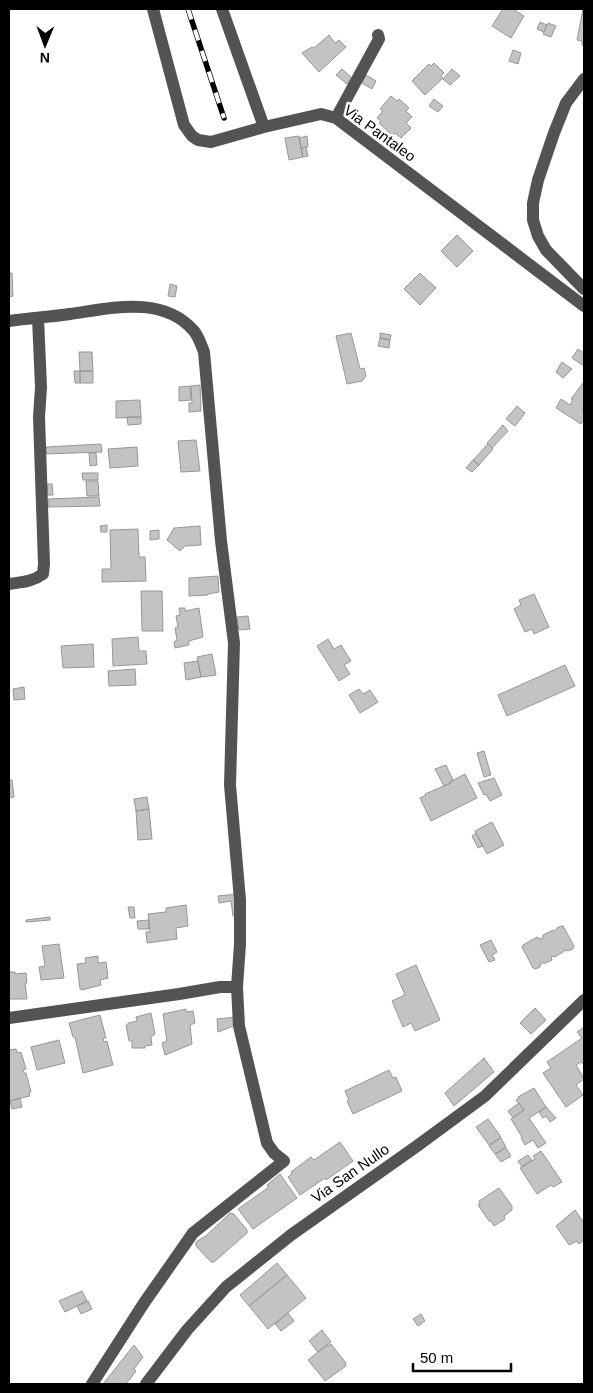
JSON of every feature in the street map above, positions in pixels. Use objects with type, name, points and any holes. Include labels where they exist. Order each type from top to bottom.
[{"type":"street","name":"Via Pantaleo","points":[[153,9],[184,125],[192,136],[198,140],[211,142],[321,114],[336,118],[584,306]]},
{"type":"street","points":[[222,9],[264,127]]},
{"type":"street","points":[[336,118],[379,39],[378,35]]},
{"type":"street","points":[[584,79],[566,103],[554,133],[538,180],[533,203],[533,220],[538,236],[546,250],[584,289]]},
{"type":"street","points":[[9,321],[138,306],[155,307],[181,318],[195,332],[204,352],[221,541],[234,643],[230,785],[240,900],[240,944],[237,987],[239,1026],[267,1143],[274,1154],[284,1161],[193,1233],[144,1303],[92,1384]]},
{"type":"street","points":[[9,584],[26,582],[36,579],[43,574],[39,417],[41,387],[38,318]]},
{"type":"street","points":[[9,1018],[220,987],[237,987]]},
{"type":"street","name":"Via San Nullo","points":[[146,1384],[186,1330],[226,1287],[291,1235],[485,1096],[584,1000]]},
{"type":"building","points":[[503,9],[513,9],[524,16],[511,38],[492,26]]},
{"type":"building","points":[[583,9],[584,46],[582,41],[577,40]]},
{"type":"building","points":[[540,22],[547,25],[544,32],[537,29]]},
{"type":"building","points":[[548,23],[556,26],[551,37],[543,34]]},
{"type":"building","points":[[329,35],[335,43],[339,40],[346,47],[319,72],[302,53],[312,47],[314,48]]},
{"type":"building","points":[[513,50],[521,53],[518,64],[509,61]]},
{"type":"building","points":[[434,63],[444,73],[441,76],[443,78],[425,95],[412,81],[429,64],[431,66]]},
{"type":"building","points":[[342,69],[352,78],[347,84],[336,75]]},
{"type":"building","points":[[452,69],[460,76],[450,85],[443,79]]},
{"type":"building","points":[[366,75],[376,81],[372,89],[362,83]]},
{"type":"building","points":[[391,96],[397,101],[399,99],[409,108],[406,111],[412,117],[406,123],[411,128],[401,138],[395,133],[392,135],[379,123],[381,121],[377,118],[383,111],[380,109]]},
{"type":"building","points":[[434,99],[443,106],[438,112],[429,106]]},
{"type":"building","points":[[299,136],[303,157],[289,160],[285,138]]},
{"type":"building","points":[[307,136],[308,147],[301,148],[299,138]]},
{"type":"building","points":[[306,147],[308,156],[303,157],[301,148]]},
{"type":"building","points":[[457,235],[473,251],[457,267],[441,251]]},
{"type":"building","points":[[9,273],[12,273],[13,296],[9,297]]},
{"type":"building","points":[[420,273],[436,288],[420,305],[404,289]]},
{"type":"building","points":[[170,284],[177,286],[175,297],[168,296]]},
{"type":"building","points":[[351,333],[360,369],[364,368],[366,376],[362,381],[347,384],[336,336]]},
{"type":"building","points":[[380,333],[391,335],[390,340],[380,338]]},
{"type":"building","points":[[380,338],[390,340],[389,348],[378,346]]},
{"type":"building","points":[[578,349],[584,353],[584,366],[572,358]]},
{"type":"building","points":[[79,352],[92,352],[93,371],[80,371]]},
{"type":"building","points":[[562,362],[572,369],[563,378],[556,372]]},
{"type":"building","points":[[74,371],[80,371],[80,383],[75,383]]},
{"type":"building","points":[[80,371],[93,371],[93,383],[80,383]]},
{"type":"building","points":[[583,383],[584,407],[582,410],[584,411],[584,418],[581,424],[556,408],[561,399],[570,405],[573,399],[571,399]]},
{"type":"building","points":[[200,385],[201,411],[189,412],[189,403],[192,403],[191,386]]},
{"type":"building","points":[[190,386],[191,400],[179,401],[179,387]]},
{"type":"building","points":[[140,400],[141,417],[116,418],[116,401]]},
{"type":"building","points":[[517,406],[525,413],[515,426],[506,419]]},
{"type":"building","points":[[127,417],[141,417],[141,424],[128,425]]},
{"type":"building","points":[[503,425],[508,431],[492,448],[487,443]]},
{"type":"building","points":[[196,440],[200,471],[181,472],[178,441]]},
{"type":"building","points":[[101,444],[102,452],[46,454],[46,447]]},
{"type":"building","points":[[488,444],[493,449],[479,465],[473,460]]},
{"type":"building","points":[[137,447],[138,466],[110,468],[108,449]]},
{"type":"building","points":[[89,453],[96,453],[97,465],[90,466]]},
{"type":"building","points":[[473,460],[479,465],[472,472],[466,468]]},
{"type":"building","points":[[82,473],[98,473],[98,480],[83,480]]},
{"type":"building","points":[[86,481],[98,481],[99,496],[87,496]]},
{"type":"building","points":[[47,484],[52,484],[53,495],[47,495]]},
{"type":"building","points":[[99,497],[100,506],[48,507],[48,499]]},
{"type":"building","points":[[107,525],[107,532],[101,532],[100,526]]},
{"type":"building","points":[[200,526],[201,545],[185,546],[180,551],[167,540],[174,528]]},
{"type":"building","points":[[138,529],[139,557],[145,557],[146,581],[102,582],[102,569],[111,569],[110,530]]},
{"type":"building","points":[[159,530],[159,539],[150,540],[150,531]]},
{"type":"building","points":[[218,576],[219,592],[208,595],[189,596],[189,578]]},
{"type":"building","points":[[141,591],[162,591],[163,631],[142,631]]},
{"type":"building","points":[[534,594],[549,627],[534,634],[532,629],[525,632],[514,609],[521,605],[519,600]]},
{"type":"building","points":[[179,608],[185,608],[185,611],[199,608],[203,637],[189,641],[189,645],[175,648],[174,642],[177,640],[175,628],[178,627],[176,616],[180,615]]},
{"type":"building","points":[[248,616],[250,629],[239,630],[237,617]]},
{"type":"building","points":[[138,637],[139,651],[146,651],[147,664],[113,666],[112,639]]},
{"type":"building","points":[[328,639],[334,649],[341,645],[351,661],[344,665],[350,674],[339,681],[317,646]]},
{"type":"building","points":[[93,644],[94,667],[63,668],[61,646]]},
{"type":"building","points":[[212,654],[216,675],[201,677],[197,657]]},
{"type":"building","points":[[198,661],[201,677],[186,680],[184,663]]},
{"type":"building","points":[[565,665],[575,686],[507,716],[498,695]]},
{"type":"building","points":[[135,669],[136,685],[109,686],[108,671]]},
{"type":"building","points":[[24,687],[25,699],[14,700],[13,689]]},
{"type":"building","points":[[359,689],[363,694],[370,690],[378,702],[360,713],[349,695]]},
{"type":"building","points":[[484,751],[491,775],[484,777],[477,753]]},
{"type":"building","points":[[446,765],[453,780],[444,786],[435,769]]},
{"type":"building","points":[[465,774],[477,798],[431,821],[420,798]]},
{"type":"building","points":[[494,778],[502,795],[490,801],[486,794],[484,795],[478,783]]},
{"type":"building","points":[[9,780],[12,780],[14,797],[9,798]]},
{"type":"building","points":[[147,797],[149,809],[136,811],[134,799]]},
{"type":"building","points":[[149,809],[152,839],[138,840],[136,811]]},
{"type":"building","points":[[492,822],[504,845],[487,854],[475,831]]},
{"type":"building","points":[[476,833],[483,846],[478,848],[472,836]]},
{"type":"building","points":[[237,894],[237,917],[233,916],[231,901],[219,903],[218,896]]},
{"type":"building","points":[[186,905],[188,926],[176,928],[177,939],[147,943],[146,932],[150,932],[148,914],[166,912],[166,908]]},
{"type":"building","points":[[128,907],[134,907],[135,918],[130,918]]},
{"type":"building","points":[[50,917],[50,920],[26,922],[26,920]]},
{"type":"building","points":[[149,920],[149,929],[138,929],[137,921]]},
{"type":"building","points":[[563,926],[574,946],[573,949],[566,950],[555,957],[553,956],[551,957],[552,960],[541,963],[540,967],[533,968],[522,947],[523,945],[537,937],[543,938],[543,935],[553,930],[555,931]]},
{"type":"building","points":[[491,940],[497,952],[492,955],[495,960],[489,962],[480,945]]},
{"type":"building","points":[[59,944],[64,978],[41,980],[39,967],[45,966],[42,946]]},
{"type":"building","points":[[98,956],[98,963],[106,962],[108,978],[100,980],[101,985],[80,989],[77,964],[86,963],[85,958]]},
{"type":"building","points":[[416,965],[440,1020],[415,1031],[411,1023],[403,1027],[392,1001],[405,995],[396,974]]},
{"type":"building","points":[[9,972],[15,972],[15,974],[26,973],[27,999],[9,999]]},
{"type":"building","points":[[535,1008],[546,1020],[531,1034],[520,1023]]},
{"type":"building","points":[[186,1009],[186,1012],[193,1011],[195,1023],[190,1025],[192,1044],[165,1055],[162,1043],[167,1041],[163,1014]]},
{"type":"building","points":[[151,1013],[155,1034],[151,1037],[152,1045],[145,1046],[145,1048],[132,1048],[132,1041],[129,1041],[126,1025],[137,1021],[136,1017]]},
{"type":"building","points":[[100,1015],[106,1038],[103,1038],[104,1042],[107,1041],[113,1065],[83,1073],[75,1037],[73,1037],[69,1023]]},
{"type":"building","points":[[235,1017],[236,1025],[218,1032],[217,1019]]},
{"type":"building","points":[[584,1027],[584,1065],[581,1062],[576,1065],[584,1079],[576,1085],[583,1095],[566,1107],[543,1073],[551,1068],[547,1062],[582,1038],[577,1032]]},
{"type":"building","points":[[59,1040],[65,1063],[37,1070],[31,1047]]},
{"type":"building","points":[[16,1049],[17,1053],[21,1052],[26,1069],[23,1070],[26,1073],[31,1092],[29,1093],[30,1096],[9,1101],[9,1050]]},
{"type":"building","points":[[484,1058],[494,1072],[454,1106],[445,1093]]},
{"type":"building","points":[[389,1070],[393,1078],[396,1077],[402,1091],[353,1114],[345,1091]]},
{"type":"building","points":[[534,1088],[546,1107],[529,1118],[546,1143],[538,1148],[533,1140],[525,1145],[511,1119],[524,1110],[516,1100],[518,1097]]},
{"type":"building","points":[[20,1098],[22,1107],[12,1109],[10,1101]]},
{"type":"building","points":[[519,1103],[524,1110],[513,1118],[508,1111]]},
{"type":"building","points":[[546,1107],[556,1118],[550,1122],[546,1116],[543,1118],[539,1112]]},
{"type":"building","points":[[488,1119],[501,1137],[489,1145],[476,1127]]},
{"type":"building","points":[[501,1138],[506,1147],[495,1154],[489,1146]]},
{"type":"building","points":[[340,1142],[353,1161],[300,1195],[288,1177],[292,1174],[291,1172],[311,1157],[314,1160]]},
{"type":"building","points":[[506,1148],[511,1156],[501,1162],[495,1154]]},
{"type":"building","points":[[541,1151],[562,1182],[553,1187],[551,1185],[537,1194],[520,1168],[535,1159],[533,1156]]},
{"type":"building","points":[[528,1155],[532,1160],[522,1167],[518,1161]]},
{"type":"building","points":[[280,1174],[297,1198],[253,1229],[238,1209],[269,1187],[267,1185]]},
{"type":"building","points":[[499,1188],[512,1206],[512,1210],[504,1216],[505,1219],[494,1226],[478,1205],[480,1204],[479,1201]]},
{"type":"building","points":[[575,1210],[584,1223],[584,1240],[579,1244],[577,1241],[569,1245],[556,1226]]},
{"type":"building","points":[[230,1213],[234,1214],[247,1230],[247,1233],[214,1262],[211,1262],[196,1246],[196,1242],[207,1235]]},
{"type":"building","points":[[277,1263],[287,1275],[249,1306],[240,1295]]},
{"type":"building","points":[[287,1275],[306,1298],[268,1329],[249,1306]]},
{"type":"building","points":[[82,1291],[87,1301],[65,1312],[59,1301]]},
{"type":"building","points":[[88,1301],[92,1309],[81,1314],[77,1306]]},
{"type":"building","points":[[288,1313],[294,1321],[281,1331],[275,1324]]},
{"type":"building","points":[[421,1314],[425,1321],[418,1326],[413,1319]]},
{"type":"building","points":[[322,1330],[331,1342],[318,1352],[309,1341]]},
{"type":"building","points":[[331,1344],[346,1363],[346,1366],[325,1381],[308,1360]]},
{"type":"building","points":[[134,1345],[143,1357],[134,1369],[136,1371],[126,1384],[103,1384]]},
{"type":"railway","points":[[188,9],[224,118]]}]
